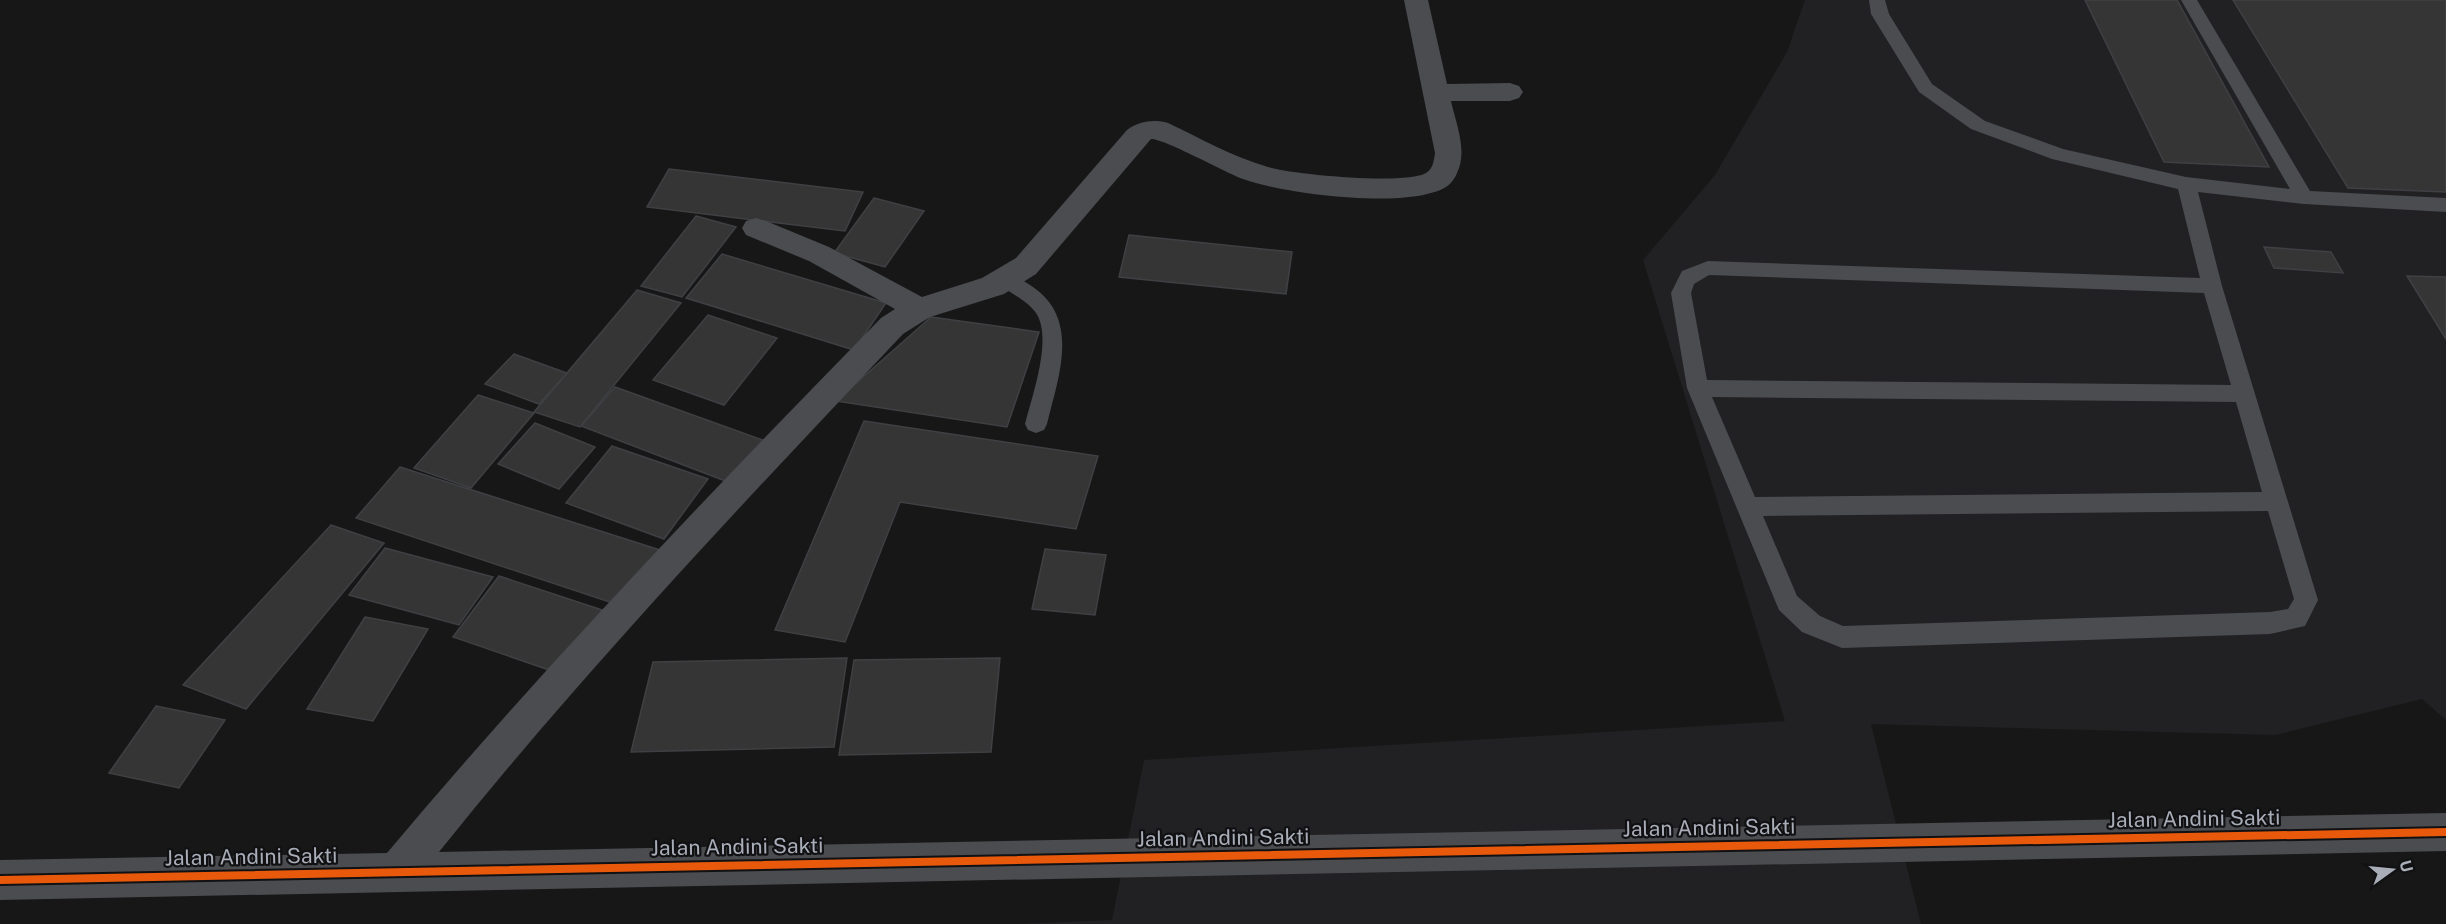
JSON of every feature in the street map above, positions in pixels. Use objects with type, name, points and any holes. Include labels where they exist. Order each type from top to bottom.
[{"type":"street","points":[[397,872],[476,776],[721,504],[892,326],[919,309],[993,286],[1026,266],[1144,130],[1158,129],[1263,176],[1292,183],[1395,187],[1423,185],[1438,180],[1447,167],[1448,160],[1416,0]]},
{"type":"street","points":[[1436,93],[1510,92]]},
{"type":"street","points":[[756,228],[819,254],[919,309]]},
{"type":"street","name":"Jalan Andini Sakti","points":[[0,880],[2446,832]]},
{"type":"lane","points":[[1877,0],[1880,14],[1925,88],[1978,125],[2059,154],[2186,184],[2304,197],[2446,205]]},
{"type":"lane","points":[[2188,0],[2304,197]]},
{"type":"lane","points":[[2186,184],[2212,286],[2306,600],[2296,618],[2270,623],[1842,637],[1811,624],[1788,603],[1698,388],[1681,294],[1683,281],[1691,274],[1708,268],[2212,286]]},
{"type":"lane","points":[[1005,279],[1045,310],[1052,324],[1052,353],[1036,424]]},
{"type":"lane","points":[[1698,388],[2244,394]]},
{"type":"lane","points":[[1749,507],[2276,501]]},
{"type":"shaded area","points":[[1805,0],[2446,0],[2446,720],[2422,699],[2275,735],[1871,724],[1921,924],[1015,924],[1112,920],[1144,760],[1785,721],[1643,260],[1715,175],[1787,52]]},
{"type":"building","points":[[2085,0],[2177,0],[2269,167],[2164,162]]},
{"type":"building","points":[[2233,0],[2446,0],[2446,192],[2348,188]]},
{"type":"building","points":[[669,169],[863,192],[845,231],[647,207]]},
{"type":"building","points":[[874,198],[924,211],[885,267],[834,253]]},
{"type":"building","points":[[696,216],[736,227],[682,297],[641,286]]},
{"type":"building","points":[[1129,235],[1292,252],[1286,294],[1119,277]]},
{"type":"building","points":[[2264,247],[2331,252],[2343,273],[2274,268]]},
{"type":"building","points":[[722,254],[886,303],[854,350],[686,298]]},
{"type":"building","points":[[2407,276],[2446,277],[2446,339]]},
{"type":"building","points":[[637,290],[681,303],[580,427],[534,412]]},
{"type":"building","points":[[708,315],[777,338],[724,405],[653,380]]},
{"type":"building","points":[[931,317],[1039,332],[1007,427],[836,401]]},
{"type":"building","points":[[514,354],[567,373],[539,404],[485,384]]},
{"type":"building","points":[[615,387],[768,442],[736,485],[581,426]]},
{"type":"building","points":[[478,395],[534,413],[471,488],[414,468]]},
{"type":"building","points":[[864,421],[1098,456],[1076,529],[900,502],[845,642],[775,630]]},
{"type":"building","points":[[535,423],[595,447],[559,489],[498,464]]},
{"type":"building","points":[[612,446],[708,479],[664,539],[566,503]]},
{"type":"building","points":[[400,467],[663,551],[625,607],[356,518]]},
{"type":"building","points":[[331,525],[384,543],[246,709],[183,685]]},
{"type":"building","points":[[385,548],[493,577],[459,625],[349,595]]},
{"type":"building","points":[[1045,549],[1106,555],[1095,615],[1032,609]]},
{"type":"building","points":[[499,576],[602,610],[558,673],[453,637]]},
{"type":"building","points":[[365,617],[428,629],[373,721],[307,709]]},
{"type":"building","points":[[847,658],[834,747],[631,752],[653,662]]},
{"type":"building","points":[[1000,658],[991,752],[839,755],[854,660]]},
{"type":"building","points":[[156,706],[225,720],[179,788],[109,773]]},
{"type":"cycle path","points":[[0,880],[2446,832]]}]
